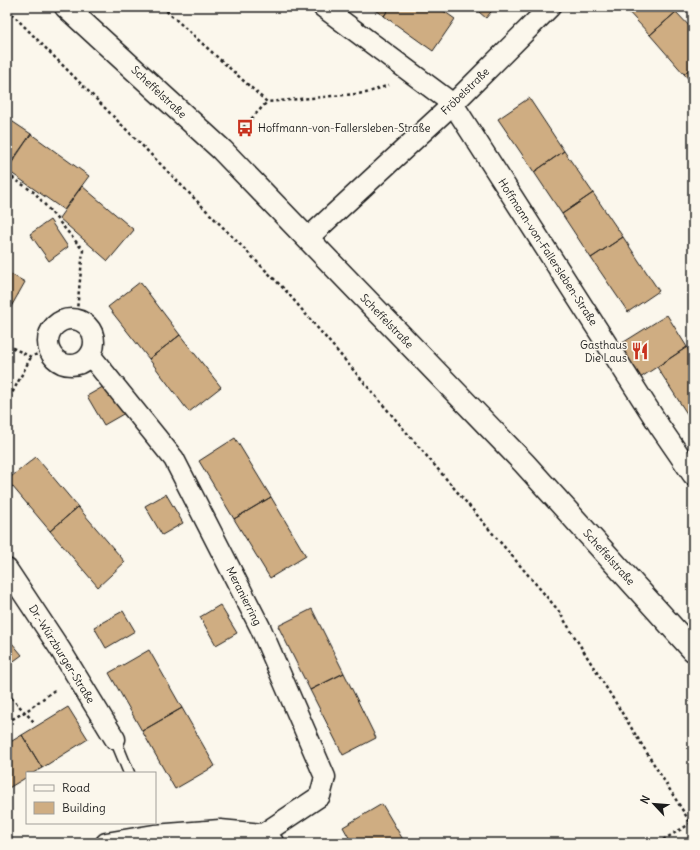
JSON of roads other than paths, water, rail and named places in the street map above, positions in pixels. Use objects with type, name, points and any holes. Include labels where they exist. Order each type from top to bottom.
[{"type":"main road","name":"Scheffelstraße","points":[[66,7],[222,150],[308,238],[524,463],[693,650]]},
{"type":"street","name":"Hoffmann-von-Fallersleben-Straße","points":[[324,7],[453,104],[660,427],[693,475]]},
{"type":"street","name":"Fröbelstraße","points":[[308,238],[453,104],[550,7]]},
{"type":"street","points":[[64,320],[76,320],[89,328],[93,334],[94,341],[90,355],[79,365],[64,365],[40,353],[54,326],[64,320]]},
{"type":"street","name":"Meranierring","points":[[90,355],[174,460],[260,627],[325,778],[320,796],[269,839],[220,830],[151,829],[106,843]]},
{"type":"street","name":"Dr.-Würzburger-Straße","points":[[7,569],[69,664],[115,740]]},
{"type":"lane","points":[[115,740],[129,772]]},
{"type":"place","name":"Hoffmann-von-Fallersleben-Straße","points":[[245,128]]},
{"type":"place","name":"Gasthaus Die Laus","points":[[640,351]]}]
